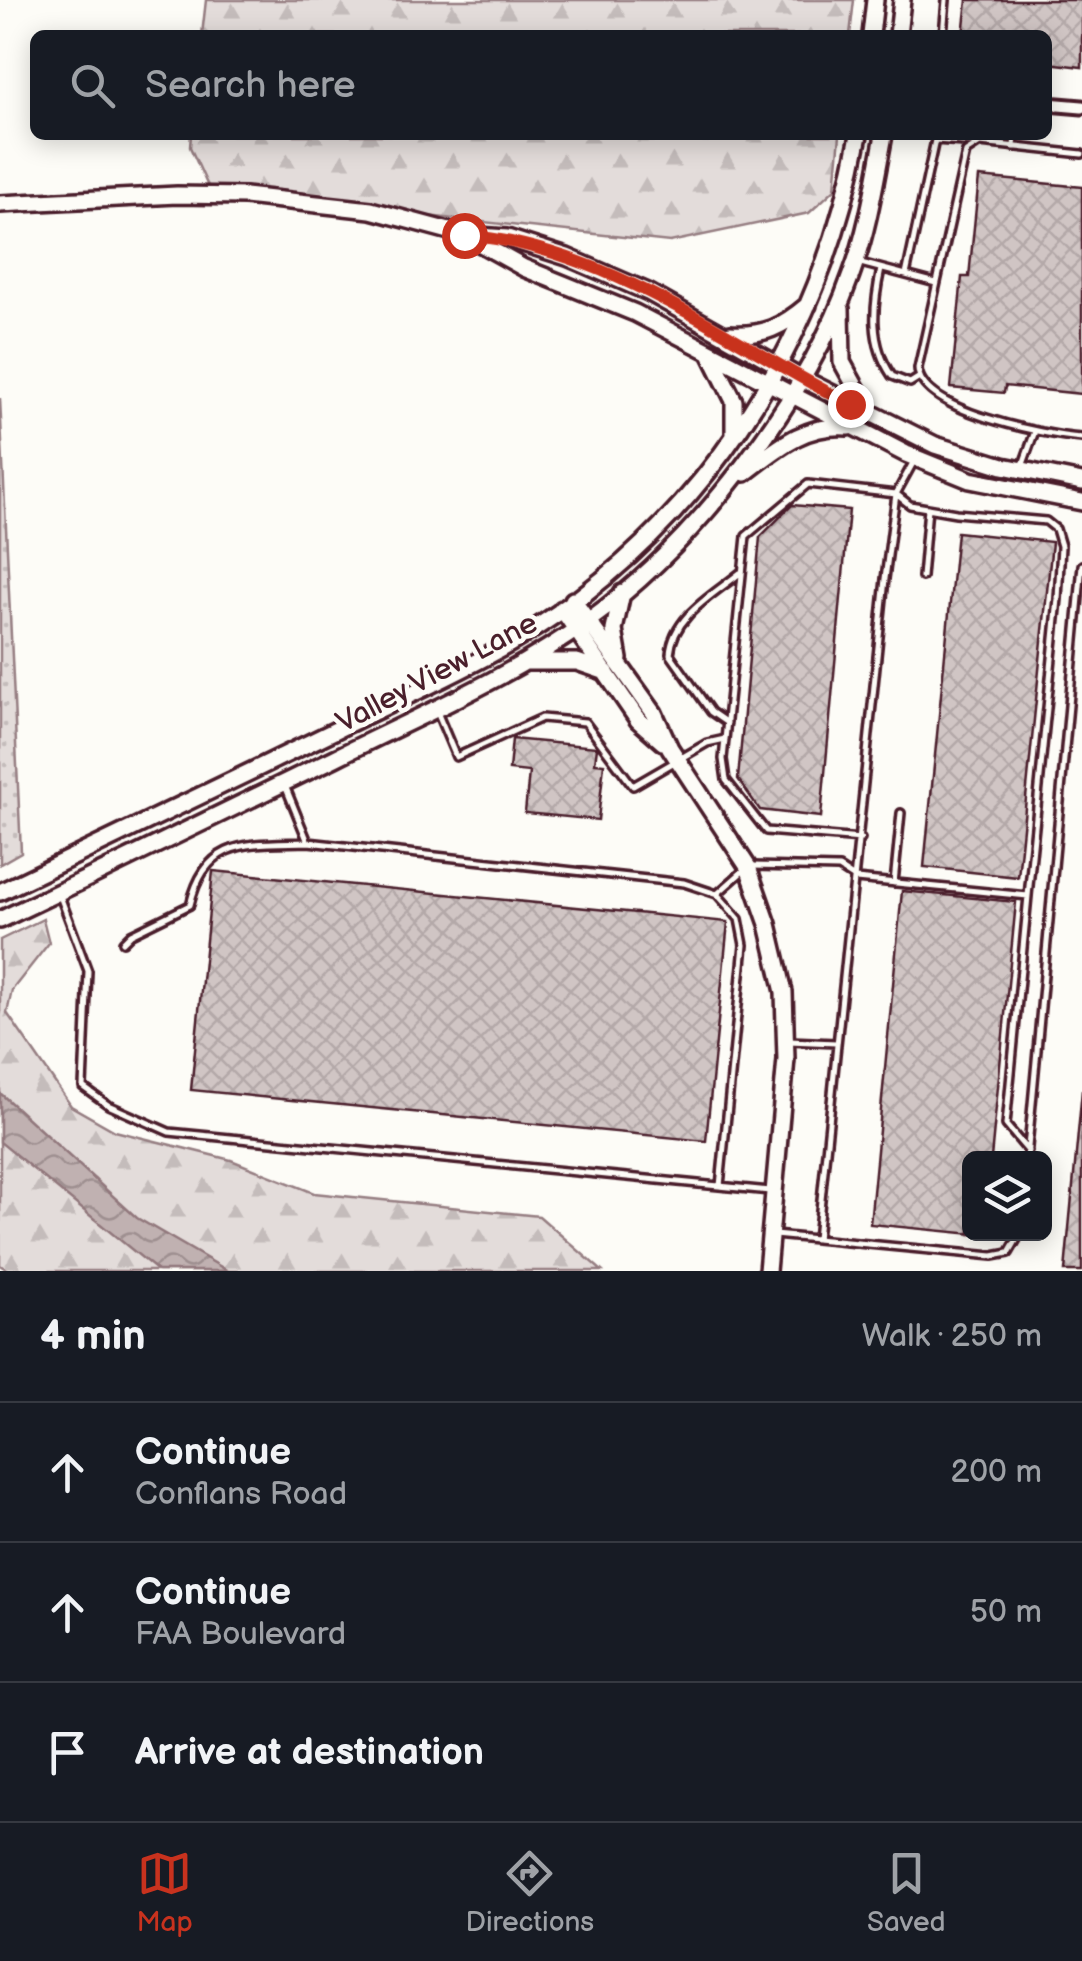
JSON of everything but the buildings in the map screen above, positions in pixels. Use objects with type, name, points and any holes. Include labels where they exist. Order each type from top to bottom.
[{"type":"main road","points":[[872,30],[875,0]]},
{"type":"main road","points":[[899,30],[902,0]]},
{"type":"main road","name":"Valley View Lane","points":[[0,892],[478,661],[567,605],[668,519],[734,438],[780,365],[811,302],[840,222],[857,140]]},
{"type":"main road","name":"Valley View Lane","points":[[0,920],[524,662],[582,625],[622,593],[726,487],[799,378],[841,302],[856,262],[883,140]]},
{"type":"main road","points":[[0,204],[177,195],[246,196],[371,210],[464,235],[507,238],[567,257],[648,292],[799,378],[935,446],[1082,482]]},
{"type":"main road","points":[[464,235],[524,268],[635,313],[915,458],[970,480],[1082,502]]},
{"type":"main road","points":[[726,333],[754,335],[776,330],[811,302]]},
{"type":"main road","points":[[841,302],[842,362],[870,413]]},
{"type":"main road","points":[[709,352],[734,401],[734,438]]},
{"type":"main road","points":[[726,487],[794,435],[820,428],[852,428]]},
{"type":"main road","points":[[613,670],[614,630],[622,593]]},
{"type":"main road","points":[[567,605],[613,670],[654,713],[674,754],[748,867],[768,924],[784,992],[786,1040],[767,1271]]},
{"type":"main road","points":[[524,662],[577,662],[613,670]]},
{"type":"main road","points":[[271,762],[284,783]]},
{"type":"street","points":[[1052,104],[1082,106]]},
{"type":"lane","points":[[943,30],[946,0]]},
{"type":"lane","points":[[906,275],[934,140],[1082,154]]},
{"type":"lane","points":[[1014,147],[1015,140]]},
{"type":"lane","points":[[881,268],[872,308],[881,355],[892,376],[910,384],[918,378],[966,152],[980,143]]},
{"type":"lane","points":[[856,262],[936,283]]},
{"type":"lane","points":[[918,378],[929,394],[1034,434],[1082,438]]},
{"type":"lane","points":[[1021,470],[1034,434]]},
{"type":"lane","points":[[816,1239],[896,494],[915,458]]},
{"type":"lane","points":[[861,840],[766,830],[726,780],[725,739],[746,536],[808,484],[896,494],[910,505],[928,508],[1046,521],[1056,529],[1060,546],[1006,1125],[1024,1151]]},
{"type":"lane","points":[[922,577],[928,508]]},
{"type":"lane","points":[[1027,1151],[1082,565]]},
{"type":"lane","points":[[727,722],[712,712],[670,654],[671,640],[677,626],[742,571]]},
{"type":"lane","points":[[435,708],[456,757],[542,718],[591,726],[633,786],[674,754],[725,739]]},
{"type":"lane","points":[[284,783],[308,842]]},
{"type":"lane","points":[[894,883],[900,813]]},
{"type":"lane","points":[[124,942],[130,934],[190,906],[196,880],[209,860],[225,850],[252,844],[308,842],[684,883],[718,894],[739,919],[744,945],[720,1186]]},
{"type":"lane","points":[[718,894],[748,867],[839,868],[856,879],[1028,896]]},
{"type":"lane","points":[[59,894],[88,970],[82,1087],[108,1105],[170,1132],[774,1192]]},
{"type":"lane","points":[[786,1040],[836,1043]]},
{"type":"lane","points":[[771,1234],[993,1256],[1009,1253],[1016,1241]]},
{"type":"green space","points":[[206,0],[854,0],[851,30],[203,30]]},
{"type":"green space","points":[[191,140],[840,140],[835,189],[809,213],[670,242],[211,193],[190,147]]},
{"type":"green space","points":[[0,398],[21,852],[0,864]]},
{"type":"green space","points":[[43,919],[49,943],[12,990],[7,1013],[71,1106],[115,1131],[231,1160],[314,1193],[539,1216],[602,1271],[9,1271],[0,1265],[0,940]]},
{"type":"water","points":[[0,1093],[137,1218],[228,1271],[158,1271],[0,1142]]},
{"type":"route","points":[[464,235],[507,238],[567,257],[648,292],[850,404]]}]
